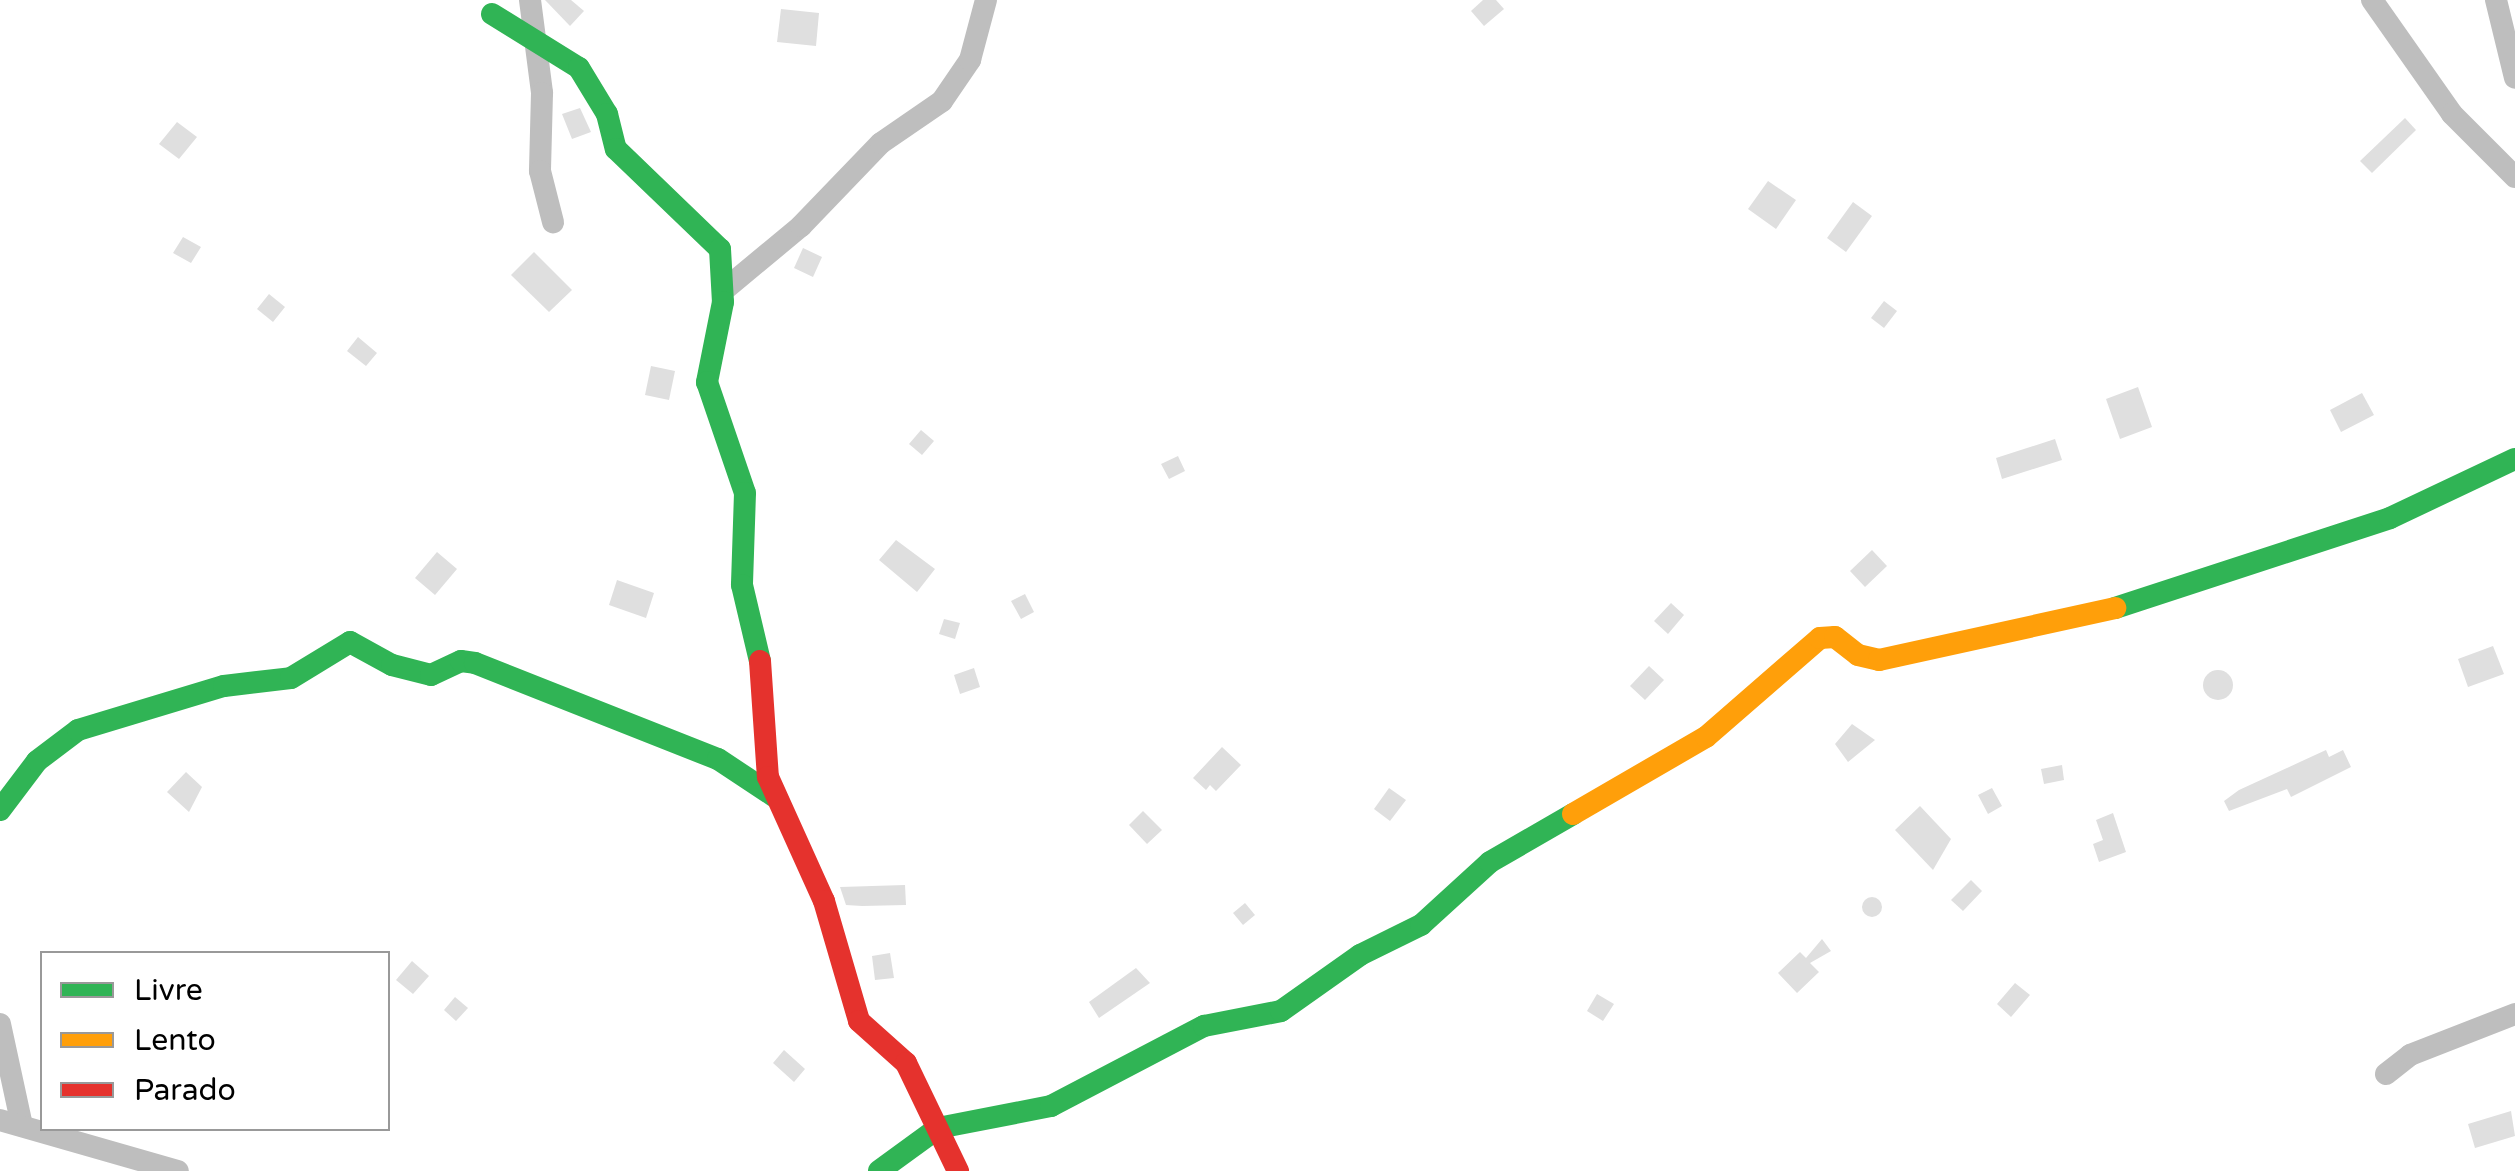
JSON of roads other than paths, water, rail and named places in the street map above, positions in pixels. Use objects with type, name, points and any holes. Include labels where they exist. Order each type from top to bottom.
[{"type":"street","points":[[530,0],[536,41],[540,172],[553,222]]},
{"type":"street","points":[[724,290],[800,226],[881,142],[942,101],[970,60],[986,0]]},
{"type":"street","points":[[2372,0],[2452,114],[2515,177]]},
{"type":"street","points":[[2496,0],[2515,78]]},
{"type":"street","points":[[492,14],[578,68],[607,114],[616,148],[720,249],[724,290],[707,382],[745,493],[743,594],[759,638],[763,753],[774,796],[824,901],[863,1028],[906,1063],[955,1165]]},
{"type":"street","points":[[879,1171],[938,1128],[1051,1106],[1204,1026],[1281,1010],[1350,962],[1421,925],[1490,862],[1706,737],[1820,638],[1835,637],[1858,656],[1879,660],[1947,641],[2084,618],[2390,518],[2515,459]]},
{"type":"street","points":[[0,810],[36,761],[78,730],[224,686],[291,678],[350,642],[392,665],[432,676],[461,662],[475,663],[497,677],[718,759],[774,796]]},
{"type":"street","points":[[2386,1074],[2410,1055],[2515,1014]]},
{"type":"street","points":[[0,1024],[11,1123],[178,1171]]},
{"type":"street","points":[[955,1165],[971,1121]]}]
